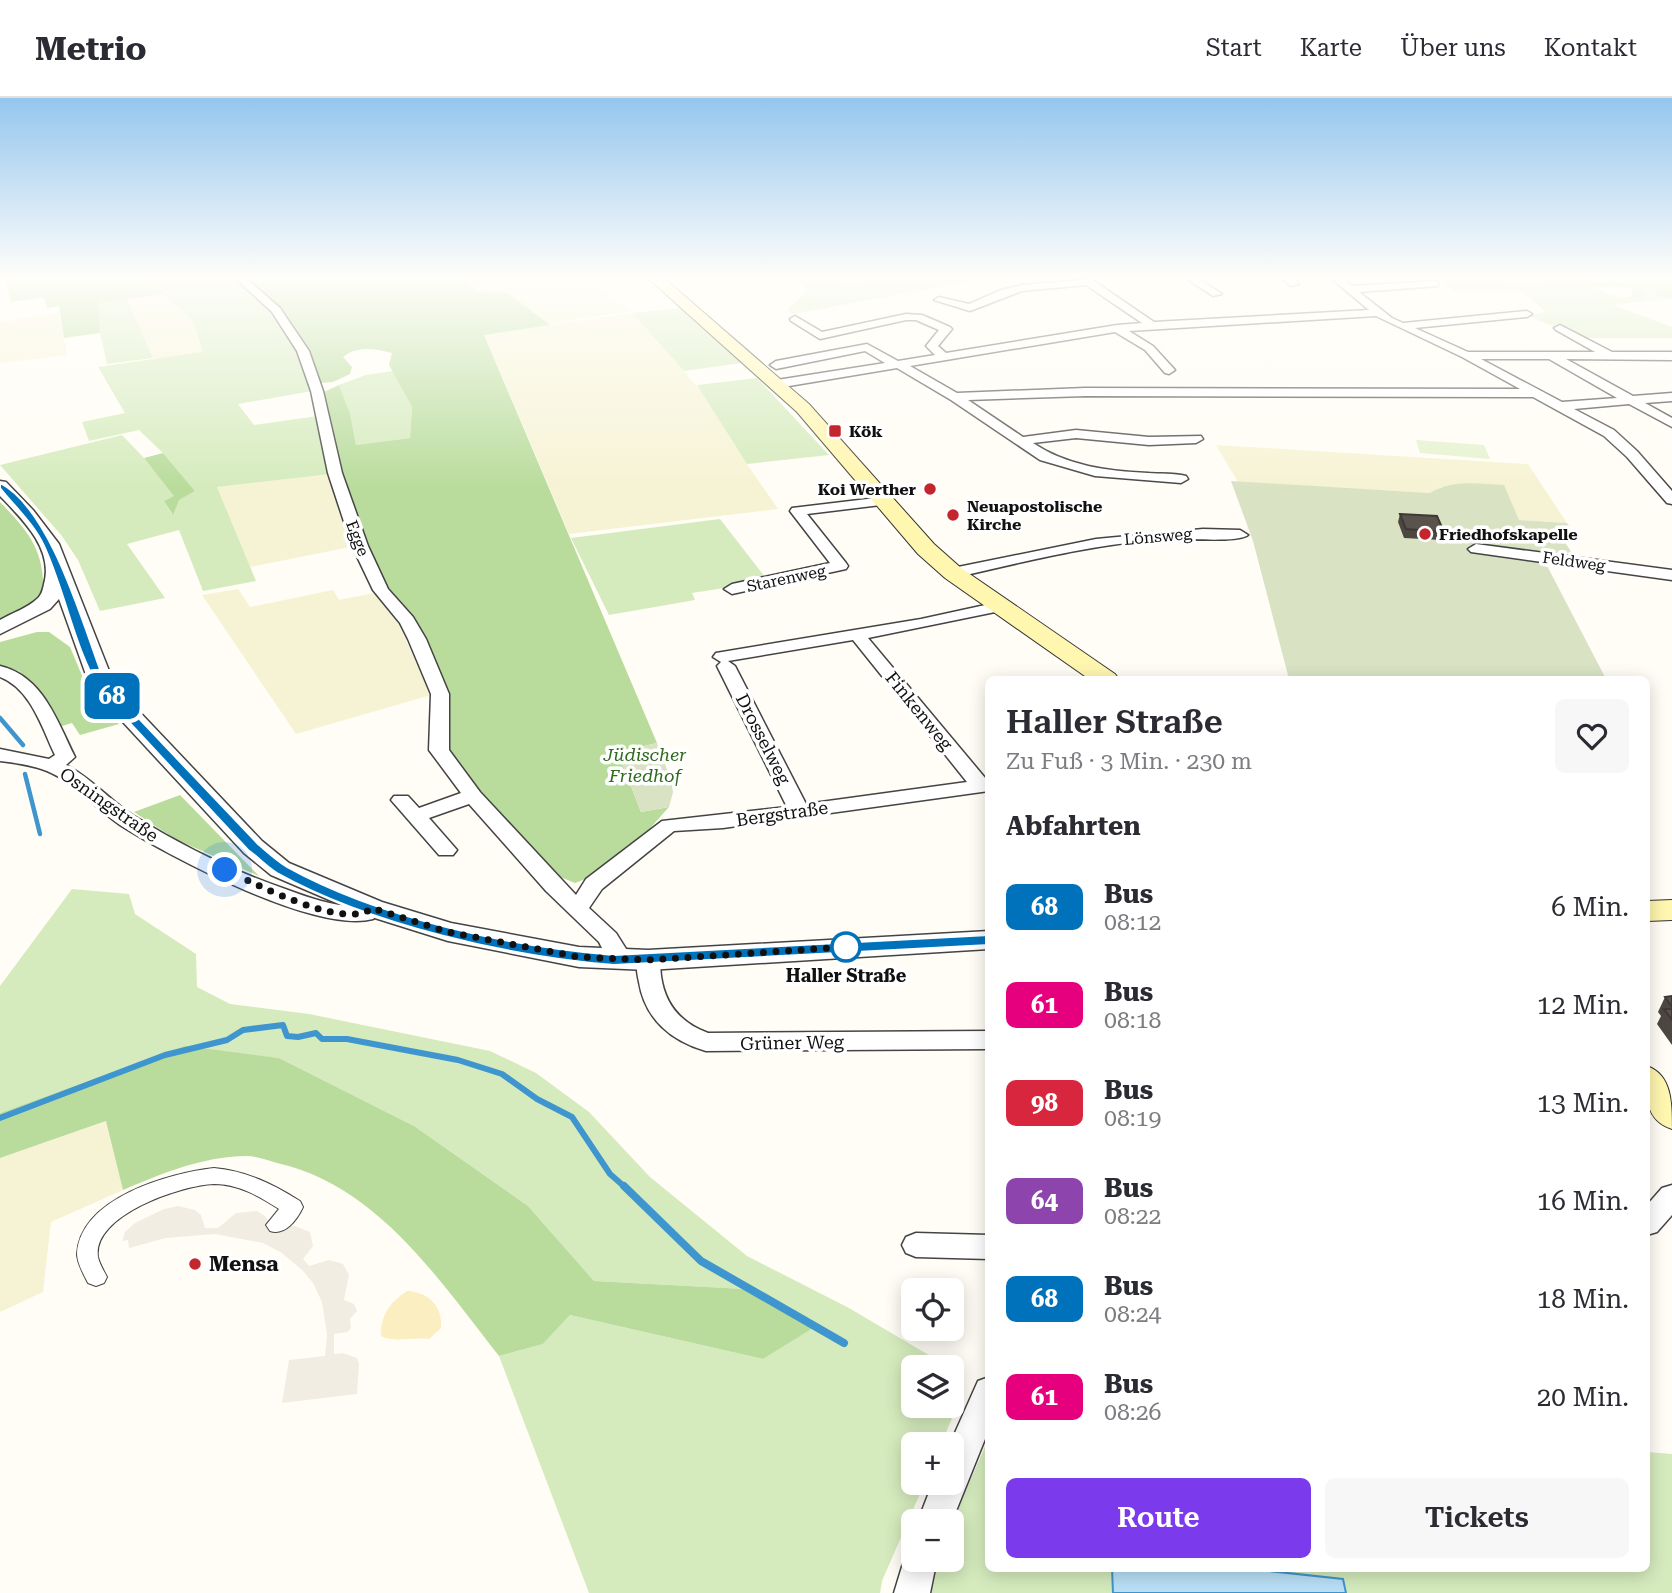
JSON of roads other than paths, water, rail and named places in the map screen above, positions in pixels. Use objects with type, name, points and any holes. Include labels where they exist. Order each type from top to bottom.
[{"type":"main road","points":[[743,349],[776,375],[926,548],[953,573],[1102,676]]},
{"type":"main road","points":[[1650,911],[1672,910]]},
{"type":"main road","points":[[1650,1083],[1672,1115]]},
{"type":"street","name":"Egge","points":[[302,349],[317,391],[335,473],[360,545],[381,590],[407,621],[417,639],[440,694],[439,750],[473,796],[554,886],[614,946],[614,960]]},
{"type":"street","points":[[776,375],[861,349]]},
{"type":"street","points":[[870,349],[955,397],[1045,457],[1081,470],[1134,477],[1181,479]]},
{"type":"street","points":[[935,349],[944,357]]},
{"type":"street","points":[[776,375],[898,365],[993,349]]},
{"type":"street","points":[[1150,349],[1169,370]]},
{"type":"street","points":[[1452,349],[1618,440],[1672,500]]},
{"type":"street","points":[[1598,349],[1609,355]]},
{"type":"street","points":[[1466,355],[1672,355]]},
{"type":"street","points":[[1550,355],[1672,423]]},
{"type":"street","points":[[955,397],[1084,392],[1536,393]]},
{"type":"street","points":[[1560,406],[1672,397]]},
{"type":"street","points":[[1019,441],[1076,434],[1149,441],[1196,439]]},
{"type":"street","points":[[0,486],[27,514],[48,544],[105,690],[253,847],[280,869],[372,908],[473,938],[579,957],[648,960],[985,940]]},
{"type":"street","name":"Starenweg","points":[[732,589],[787,579],[845,573],[797,510],[884,501]]},
{"type":"street","name":"Lönsweg","points":[[953,573],[1098,542],[1151,534],[1186,532],[1240,535]]},
{"type":"street","name":"Feldweg","points":[[1476,549],[1672,575]]},
{"type":"street","points":[[0,630],[27,615],[51,596],[59,567]]},
{"type":"street","points":[[858,636],[999,607]]},
{"type":"street","points":[[27,615],[74,610]]},
{"type":"street","points":[[0,630],[74,610]]},
{"type":"street","name":"Drosselweg","points":[[800,812],[724,662],[858,636]]},
{"type":"street","name":"Finkenweg","points":[[858,636],[985,786]]},
{"type":"street","points":[[0,671],[21,680],[40,706],[65,757],[52,766]]},
{"type":"street","name":"Osningstraße","points":[[0,755],[52,766],[89,789],[123,818],[177,849],[315,908],[356,915],[365,914],[372,908]]},
{"type":"street","name":"Bergstraße","points":[[578,908],[594,884],[669,825],[723,822],[985,786]]},
{"type":"street","points":[[416,816],[473,796]]},
{"type":"street","points":[[401,800],[446,850]]},
{"type":"street","points":[[554,886],[594,884]]},
{"type":"street","name":"Grüner Weg","points":[[648,960],[655,1004],[681,1031],[706,1042],[985,1040]]},
{"type":"street","points":[[96,1277],[91,1270],[89,1251],[96,1231],[105,1220],[131,1199],[177,1182],[214,1176],[237,1178],[260,1185],[293,1207],[277,1225]]},
{"type":"street","points":[[1650,1221],[1672,1196]]},
{"type":"street","points":[[916,1245],[985,1247]]},
{"type":"street","points":[[964,1450],[985,1400]]},
{"type":"street","points":[[912,1593],[917,1572]]},
{"type":"water","points":[[1112,1572],[1278,1572],[1343,1579],[1346,1593],[1113,1593]]},
{"type":"waterway","points":[[0,718],[23,745]]},
{"type":"waterway","points":[[25,774],[40,834]]},
{"type":"waterway","points":[[0,1118],[165,1055],[227,1040],[243,1030],[283,1025],[287,1036],[298,1037],[316,1033],[322,1039],[347,1039],[458,1060],[502,1074],[537,1099],[572,1117],[610,1174],[626,1188]]},
{"type":"waterway","points":[[624,1186],[701,1261],[844,1343]]},
{"type":"place","name":"Kök","points":[[835,431]]},
{"type":"place","name":"Koi Werther","points":[[930,489]]},
{"type":"place","name":"Neuapostolische Kirche","points":[[953,515]]},
{"type":"place","name":"Friedhofskapelle","points":[[1425,534]]},
{"type":"place","name":"Haller Straße","points":[[846,947]]},
{"type":"place","name":"Mensa","points":[[195,1264]]},
{"type":"park label","name":"Jüdischer Friedhof","points":[[645,765]]}]
